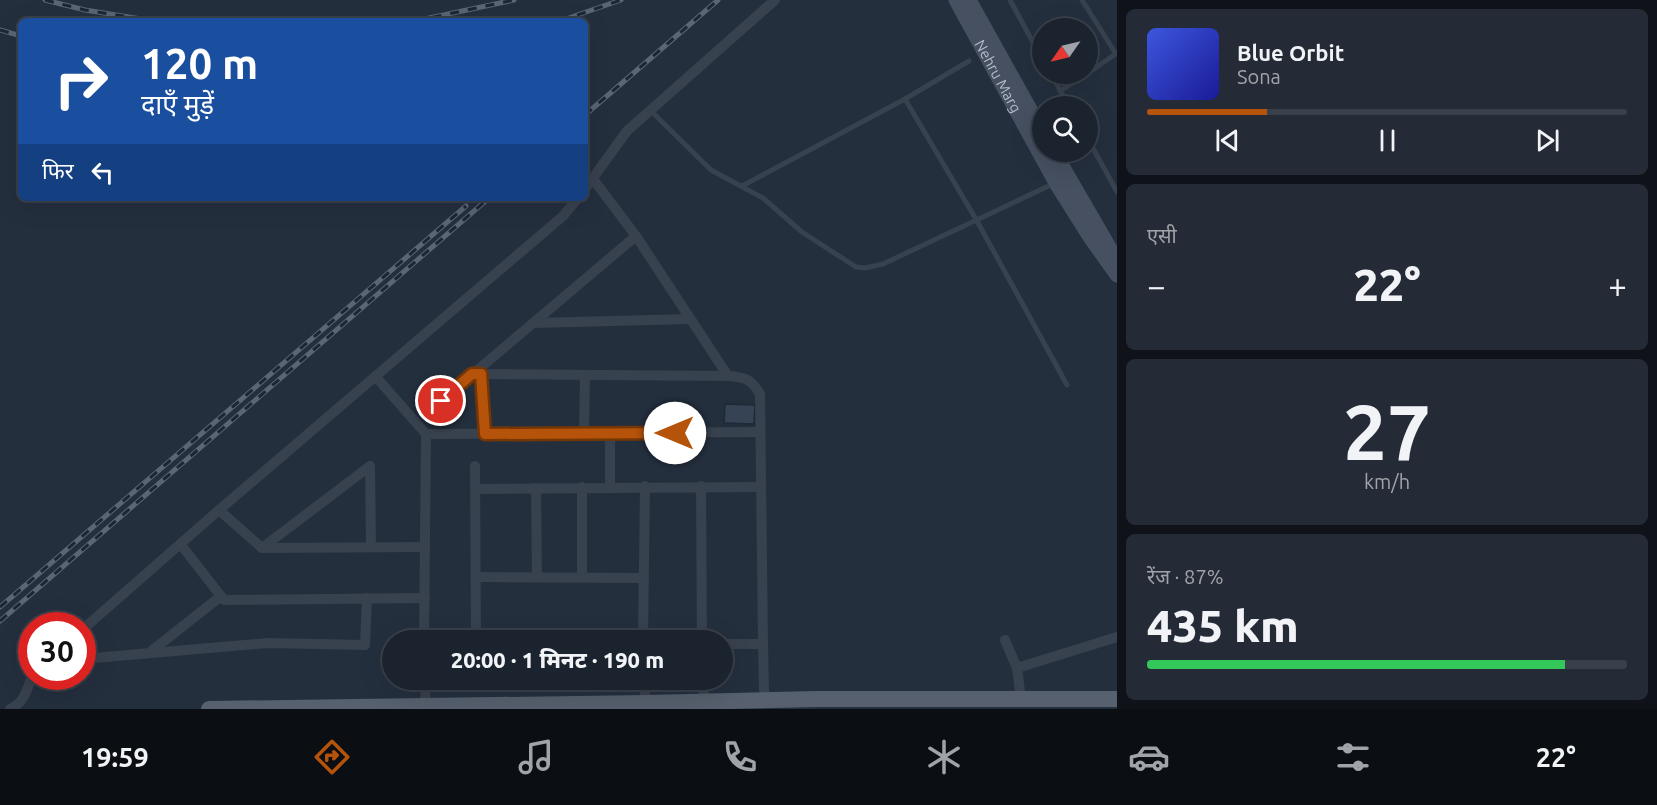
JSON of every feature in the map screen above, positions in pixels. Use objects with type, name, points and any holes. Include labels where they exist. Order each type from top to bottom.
[{"type":"main road","points":[[209,709],[650,705],[766,700],[926,704],[1021,699],[1059,704],[1117,699]]},
{"type":"street","points":[[588,185],[617,142],[775,0]]},
{"type":"street","name":"Nehru Marg","points":[[956,0],[1056,183],[1117,275]]},
{"type":"street","points":[[969,0],[1032,113]]},
{"type":"street","points":[[1060,162],[1117,262]]},
{"type":"street","points":[[593,179],[636,236],[728,376]]},
{"type":"street","points":[[96,618],[563,216],[576,201]]},
{"type":"street","points":[[441,401],[477,374],[533,323],[636,236]]},
{"type":"street","points":[[533,323],[690,319]]},
{"type":"street","points":[[477,374],[728,376],[745,377],[753,382],[760,394],[763,644],[766,700]]},
{"type":"street","points":[[477,374],[485,434]]},
{"type":"street","points":[[585,375],[585,433]]},
{"type":"street","points":[[376,377],[426,434],[424,630]]},
{"type":"street","points":[[426,434],[760,432]]},
{"type":"street","points":[[610,433],[610,487]]},
{"type":"street","points":[[262,548],[370,466],[370,547]]},
{"type":"street","points":[[476,466],[476,630]]},
{"type":"street","points":[[476,489],[645,486],[761,487]]},
{"type":"street","points":[[643,630],[645,486]]},
{"type":"street","points":[[701,486],[702,630]]},
{"type":"street","points":[[582,487],[582,577]]},
{"type":"street","points":[[536,488],[537,577]]},
{"type":"street","points":[[219,510],[262,548],[425,547]]},
{"type":"street","points":[[181,544],[224,600],[425,598]]},
{"type":"street","points":[[476,577],[644,578]]},
{"type":"street","points":[[148,654],[221,596]]},
{"type":"street","points":[[96,658],[268,643],[365,645],[367,598]]},
{"type":"street","points":[[1017,668],[1117,637]]},
{"type":"street","points":[[1005,640],[1017,668],[1021,699]]},
{"type":"street","points":[[733,644],[763,644]]},
{"type":"street","points":[[10,709],[17,706],[27,690]]},
{"type":"street","points":[[425,706],[426,690]]},
{"type":"street","points":[[647,690],[650,705]]},
{"type":"street","points":[[703,690],[704,702]]},
{"type":"lane","points":[[1010,0],[1032,41]]},
{"type":"lane","points":[[1082,0],[1117,53],[1098,66]]},
{"type":"lane","points":[[742,186],[905,99],[969,61]]},
{"type":"lane","points":[[1056,84],[1063,96]]},
{"type":"lane","points":[[1060,91],[1070,84]]},
{"type":"lane","points":[[905,99],[977,221],[1067,385]]},
{"type":"lane","points":[[650,110],[711,170],[763,198],[802,232],[856,267],[865,268],[883,264],[1056,183]]},
{"type":"lane","points":[[1098,157],[1117,192]]},
{"type":"building","points":[[725,404],[755,405],[754,424],[724,423]]},
{"type":"railway","points":[[45,0],[85,10],[135,18]]},
{"type":"railway","points":[[429,18],[514,0]]},
{"type":"railway","points":[[569,18],[621,0]]},
{"type":"railway","points":[[588,112],[718,0]]},
{"type":"railway","points":[[0,30],[18,35]]},
{"type":"railway","points":[[0,621],[486,201]]},
{"type":"railway","points":[[0,607],[466,206]]},
{"type":"route","points":[[441,401],[472,374],[481,374],[485,434],[675,433]]}]
